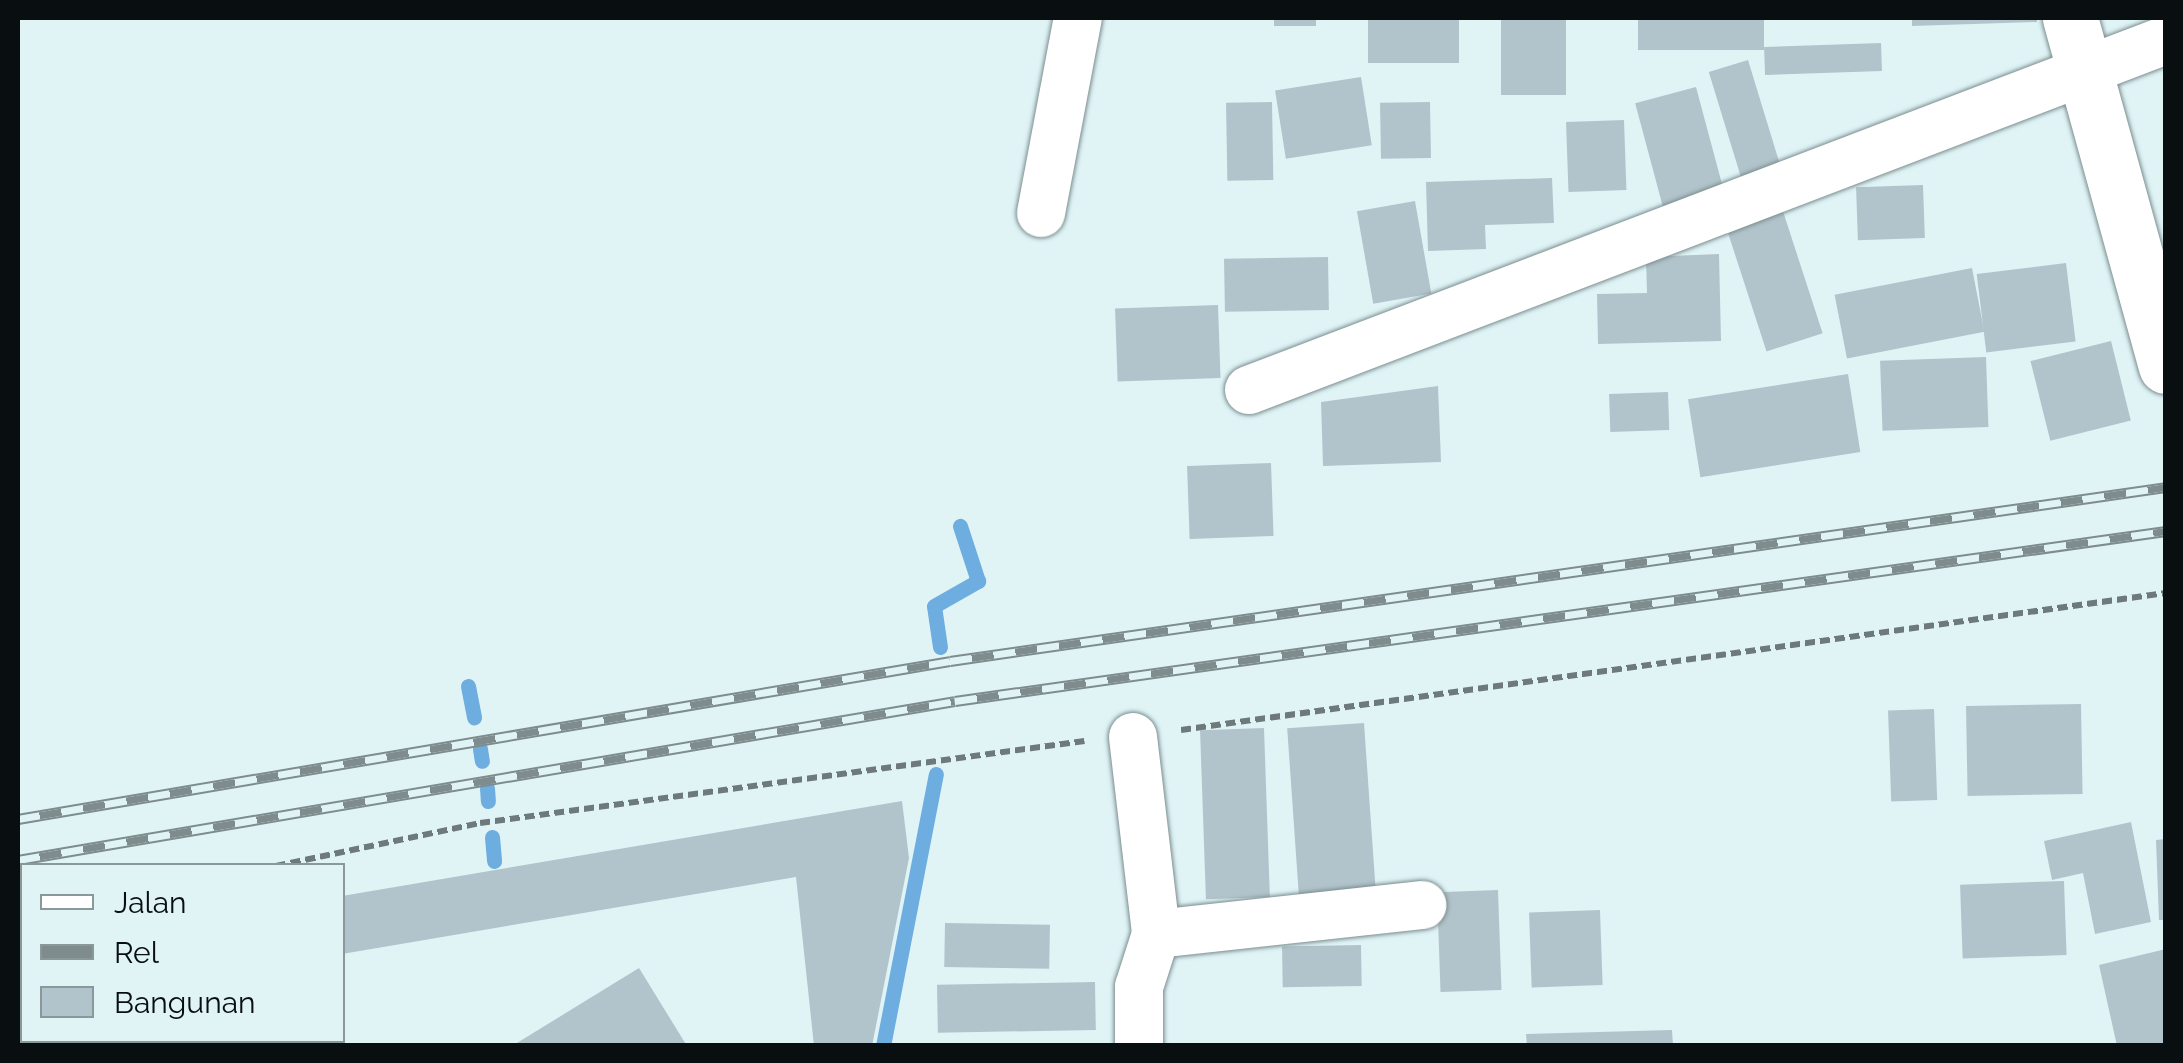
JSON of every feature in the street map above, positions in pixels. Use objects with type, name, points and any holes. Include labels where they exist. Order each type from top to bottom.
[{"type":"main road","points":[[2076,42],[2166,366]]},
{"type":"street","points":[[1041,213],[1078,18]]},
{"type":"street","points":[[1248,390],[2076,42],[2166,40]]},
{"type":"street","points":[[1133,737],[1156,934],[1139,987],[1140,1046]]},
{"type":"street","points":[[1156,934],[1422,905]]},
{"type":"path","points":[[291,863],[500,820],[931,756],[1133,737],[2166,593]]},
{"type":"building","points":[[1274,18],[1316,18],[1316,26],[1274,26]]},
{"type":"building","points":[[1368,18],[1459,18],[1459,63],[1368,63]]},
{"type":"building","points":[[1501,18],[1566,18],[1566,95],[1501,95]]},
{"type":"building","points":[[1638,18],[1764,18],[1764,50],[1638,50]]},
{"type":"building","points":[[1912,18],[2037,18],[2037,22],[1912,26]]},
{"type":"building","points":[[1881,43],[1882,71],[1765,75],[1764,47]]},
{"type":"building","points":[[1748,60],[1780,164],[1741,176],[1709,72]]},
{"type":"building","points":[[1361,77],[1372,145],[1286,159],[1275,91]]},
{"type":"building","points":[[1696,87],[1724,192],[1663,209],[1635,103]]},
{"type":"building","points":[[1272,102],[1273,180],[1227,181],[1226,103]]},
{"type":"building","points":[[1430,102],[1431,158],[1381,159],[1380,103]]},
{"type":"building","points":[[1624,120],[1626,190],[1568,192],[1566,122]]},
{"type":"building","points":[[1552,178],[1554,223],[1485,225],[1486,249],[1428,251],[1426,182]]},
{"type":"building","points":[[1923,185],[1925,238],[1858,240],[1856,187]]},
{"type":"building","points":[[1415,201],[1431,294],[1373,304],[1357,211]]},
{"type":"building","points":[[1780,202],[1823,333],[1767,351],[1724,220]]},
{"type":"building","points":[[1719,254],[1721,341],[1598,344],[1597,294],[1647,293],[1646,257]]},
{"type":"building","points":[[1328,257],[1329,310],[1225,312],[1224,259]]},
{"type":"building","points":[[2066,263],[2076,341],[1986,352],[1977,274]]},
{"type":"building","points":[[1972,268],[1984,332],[1847,359],[1835,295]]},
{"type":"building","points":[[1218,305],[1221,378],[1118,382],[1115,309]]},
{"type":"building","points":[[2111,341],[2131,421],[2050,441],[2030,361]]},
{"type":"building","points":[[1986,357],[1988,427],[1883,431],[1880,361]]},
{"type":"building","points":[[1848,374],[1860,452],[1700,477],[1688,399]]},
{"type":"building","points":[[1438,386],[1441,462],[1323,466],[1321,402]]},
{"type":"building","points":[[1668,392],[1669,430],[1610,432],[1609,394]]},
{"type":"building","points":[[1271,463],[1274,536],[1190,539],[1187,466]]},
{"type":"building","points":[[2081,704],[2083,794],[1968,796],[1966,706]]},
{"type":"building","points":[[1934,709],[1937,800],[1891,802],[1888,711]]},
{"type":"building","points":[[1364,723],[1376,893],[1299,898],[1287,728]]},
{"type":"building","points":[[1264,728],[1270,897],[1206,899],[1200,730]]},
{"type":"building","points":[[902,801],[909,858],[872,1046],[814,1046],[796,877],[345,953],[345,895]]},
{"type":"building","points":[[2131,822],[2151,922],[2095,934],[2083,873],[2052,880],[2044,841]]},
{"type":"building","points":[[2166,839],[2166,920],[2159,920],[2156,840]]},
{"type":"building","points":[[2064,881],[2067,955],[1963,959],[1960,885]]},
{"type":"building","points":[[1498,890],[1501,990],[1441,992],[1437,892]]},
{"type":"building","points":[[1600,910],[1603,985],[1532,987],[1529,912]]},
{"type":"building","points":[[945,923],[1050,925],[1049,969],[944,967]]},
{"type":"building","points":[[1361,945],[1362,986],[1283,987],[1282,946]]},
{"type":"building","points":[[2166,949],[2166,1046],[2117,1046],[2099,965]]},
{"type":"building","points":[[639,968],[687,1046],[512,1046]]},
{"type":"building","points":[[1095,982],[1096,1030],[938,1033],[937,985]]},
{"type":"building","points":[[1672,1030],[1673,1046],[1527,1046],[1526,1034]]},
{"type":"waterway","points":[[940,647],[934,606],[978,581],[960,526]]},
{"type":"waterway","points":[[468,686],[474,717]]},
{"type":"waterway","points":[[480,749],[482,761]]},
{"type":"waterway","points":[[883,1046],[936,774]]},
{"type":"waterway","points":[[487,788],[488,801]]},
{"type":"waterway","points":[[492,837],[494,861]]},
{"type":"railway","points":[[18,819],[950,661],[2166,487]]},
{"type":"railway","points":[[18,860],[955,701],[2166,531]]}]
